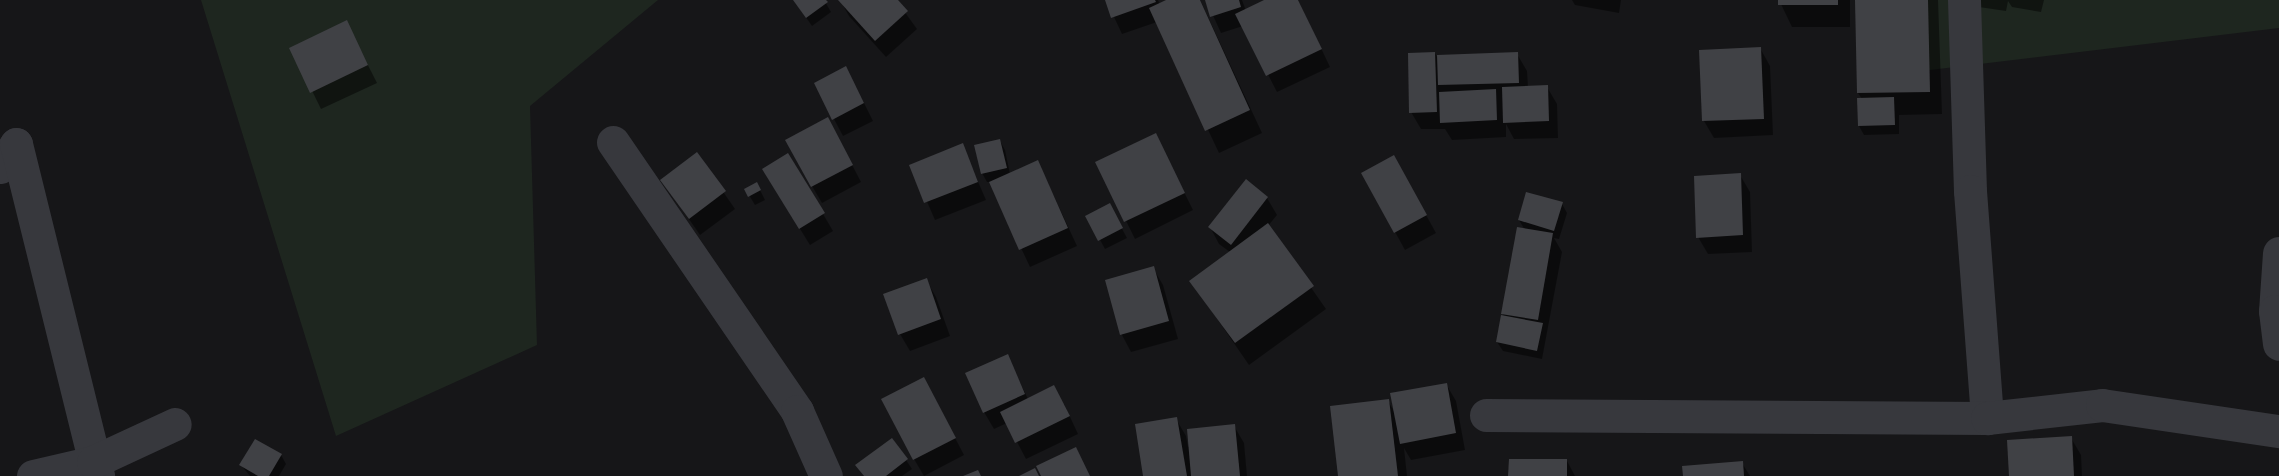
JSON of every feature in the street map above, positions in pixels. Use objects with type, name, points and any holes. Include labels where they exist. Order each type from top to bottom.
[{"type":"street","points":[[1964,0],[1970,190],[1987,418]]},
{"type":"street","points":[[613,142],[796,411],[826,476]]},
{"type":"street","points":[[0,167],[16,144],[96,469]]},
{"type":"street","points":[[2279,253],[2275,311],[2279,344]]},
{"type":"street","points":[[1486,415],[1987,418],[2102,405],[2279,431]]},
{"type":"street","points":[[33,476],[96,469],[176,424]]},
{"type":"shaded area","points":[[201,0],[658,0],[530,106],[537,345],[336,436]]},
{"type":"shaded area","points":[[1880,0],[2279,0],[2279,28],[1897,74]]},
{"type":"building","points":[[793,0],[826,0],[828,2],[806,18]]},
{"type":"building","points":[[838,0],[898,0],[908,11],[875,41]]},
{"type":"building","points":[[1105,0],[1155,0],[1156,2],[1111,18]]},
{"type":"building","points":[[1166,0],[1200,0],[1250,110],[1205,131],[1149,8]]},
{"type":"building","points":[[1205,0],[1239,0],[1241,7],[1210,17]]},
{"type":"building","points":[[1264,0],[1298,0],[1322,49],[1266,76],[1235,14]]},
{"type":"building","points":[[1778,0],[1838,0],[1838,5],[1778,5]]},
{"type":"building","points":[[1855,0],[1928,0],[1930,92],[1857,93]]},
{"type":"building","points":[[347,20],[368,65],[310,93],[289,48]]},
{"type":"building","points":[[1761,47],[1764,119],[1702,121],[1699,50]]},
{"type":"building","points":[[1435,52],[1437,112],[1409,113],[1408,53]]},
{"type":"building","points":[[1518,52],[1519,83],[1438,85],[1437,55]]},
{"type":"building","points":[[846,66],[864,103],[832,120],[814,83]]},
{"type":"building","points":[[1548,85],[1549,121],[1503,123],[1502,87]]},
{"type":"building","points":[[1496,89],[1497,120],[1440,123],[1439,92]]},
{"type":"building","points":[[1894,97],[1895,125],[1858,126],[1857,98]]},
{"type":"building","points":[[828,117],[853,165],[811,187],[785,140]]},
{"type":"building","points":[[1156,133],[1185,193],[1124,222],[1095,162]]},
{"type":"building","points":[[1000,139],[1007,168],[981,174],[974,145]]},
{"type":"building","points":[[963,143],[978,182],[924,203],[909,165]]},
{"type":"building","points":[[697,152],[726,191],[689,219],[660,180]]},
{"type":"building","points":[[788,153],[825,213],[799,229],[762,169]]},
{"type":"building","points":[[1394,155],[1427,215],[1394,233],[1361,173]]},
{"type":"building","points":[[1038,160],[1068,228],[1019,250],[989,182]]},
{"type":"building","points":[[1741,173],[1743,235],[1696,238],[1694,176]]},
{"type":"building","points":[[1246,179],[1268,197],[1231,245],[1208,227]]},
{"type":"building","points":[[757,182],[761,190],[748,197],[744,189]]},
{"type":"building","points":[[1526,192],[1563,202],[1554,231],[1518,220]]},
{"type":"building","points":[[1110,203],[1123,228],[1098,241],[1085,216]]},
{"type":"building","points":[[1268,223],[1314,286],[1235,343],[1189,281]]},
{"type":"building","points":[[1517,227],[1553,233],[1538,320],[1501,314]]},
{"type":"building","points":[[1154,266],[1169,321],[1120,335],[1105,280]]},
{"type":"building","points":[[927,278],[941,319],[898,335],[883,294]]},
{"type":"building","points":[[1501,315],[1543,323],[1537,351],[1496,342]]},
{"type":"building","points":[[1008,354],[1025,394],[983,413],[965,373]]},
{"type":"building","points":[[924,377],[956,438],[913,460],[881,399]]},
{"type":"building","points":[[1447,383],[1456,433],[1400,444],[1390,393]]},
{"type":"building","points":[[1054,385],[1070,416],[1015,443],[1000,412]]},
{"type":"building","points":[[1389,399],[1398,476],[1338,476],[1330,406]]},
{"type":"building","points":[[1177,417],[1187,476],[1143,476],[1135,424]]},
{"type":"building","points":[[1235,424],[1240,476],[1191,476],[1187,429]]},
{"type":"building","points":[[2072,436],[2074,476],[2009,476],[2007,440]]},
{"type":"building","points":[[892,438],[908,459],[886,476],[864,476],[855,465]]},
{"type":"building","points":[[255,439],[282,454],[269,476],[258,476],[239,465]]},
{"type":"building","points":[[1076,447],[1090,476],[1041,476],[1036,466]]},
{"type":"building","points":[[1509,459],[1567,459],[1567,476],[1508,476]]},
{"type":"building","points":[[1743,461],[1744,476],[1683,476],[1682,466]]},
{"type":"building","points":[[1035,468],[1039,476],[1019,476]]},
{"type":"building","points":[[978,470],[981,476],[963,476]]}]
